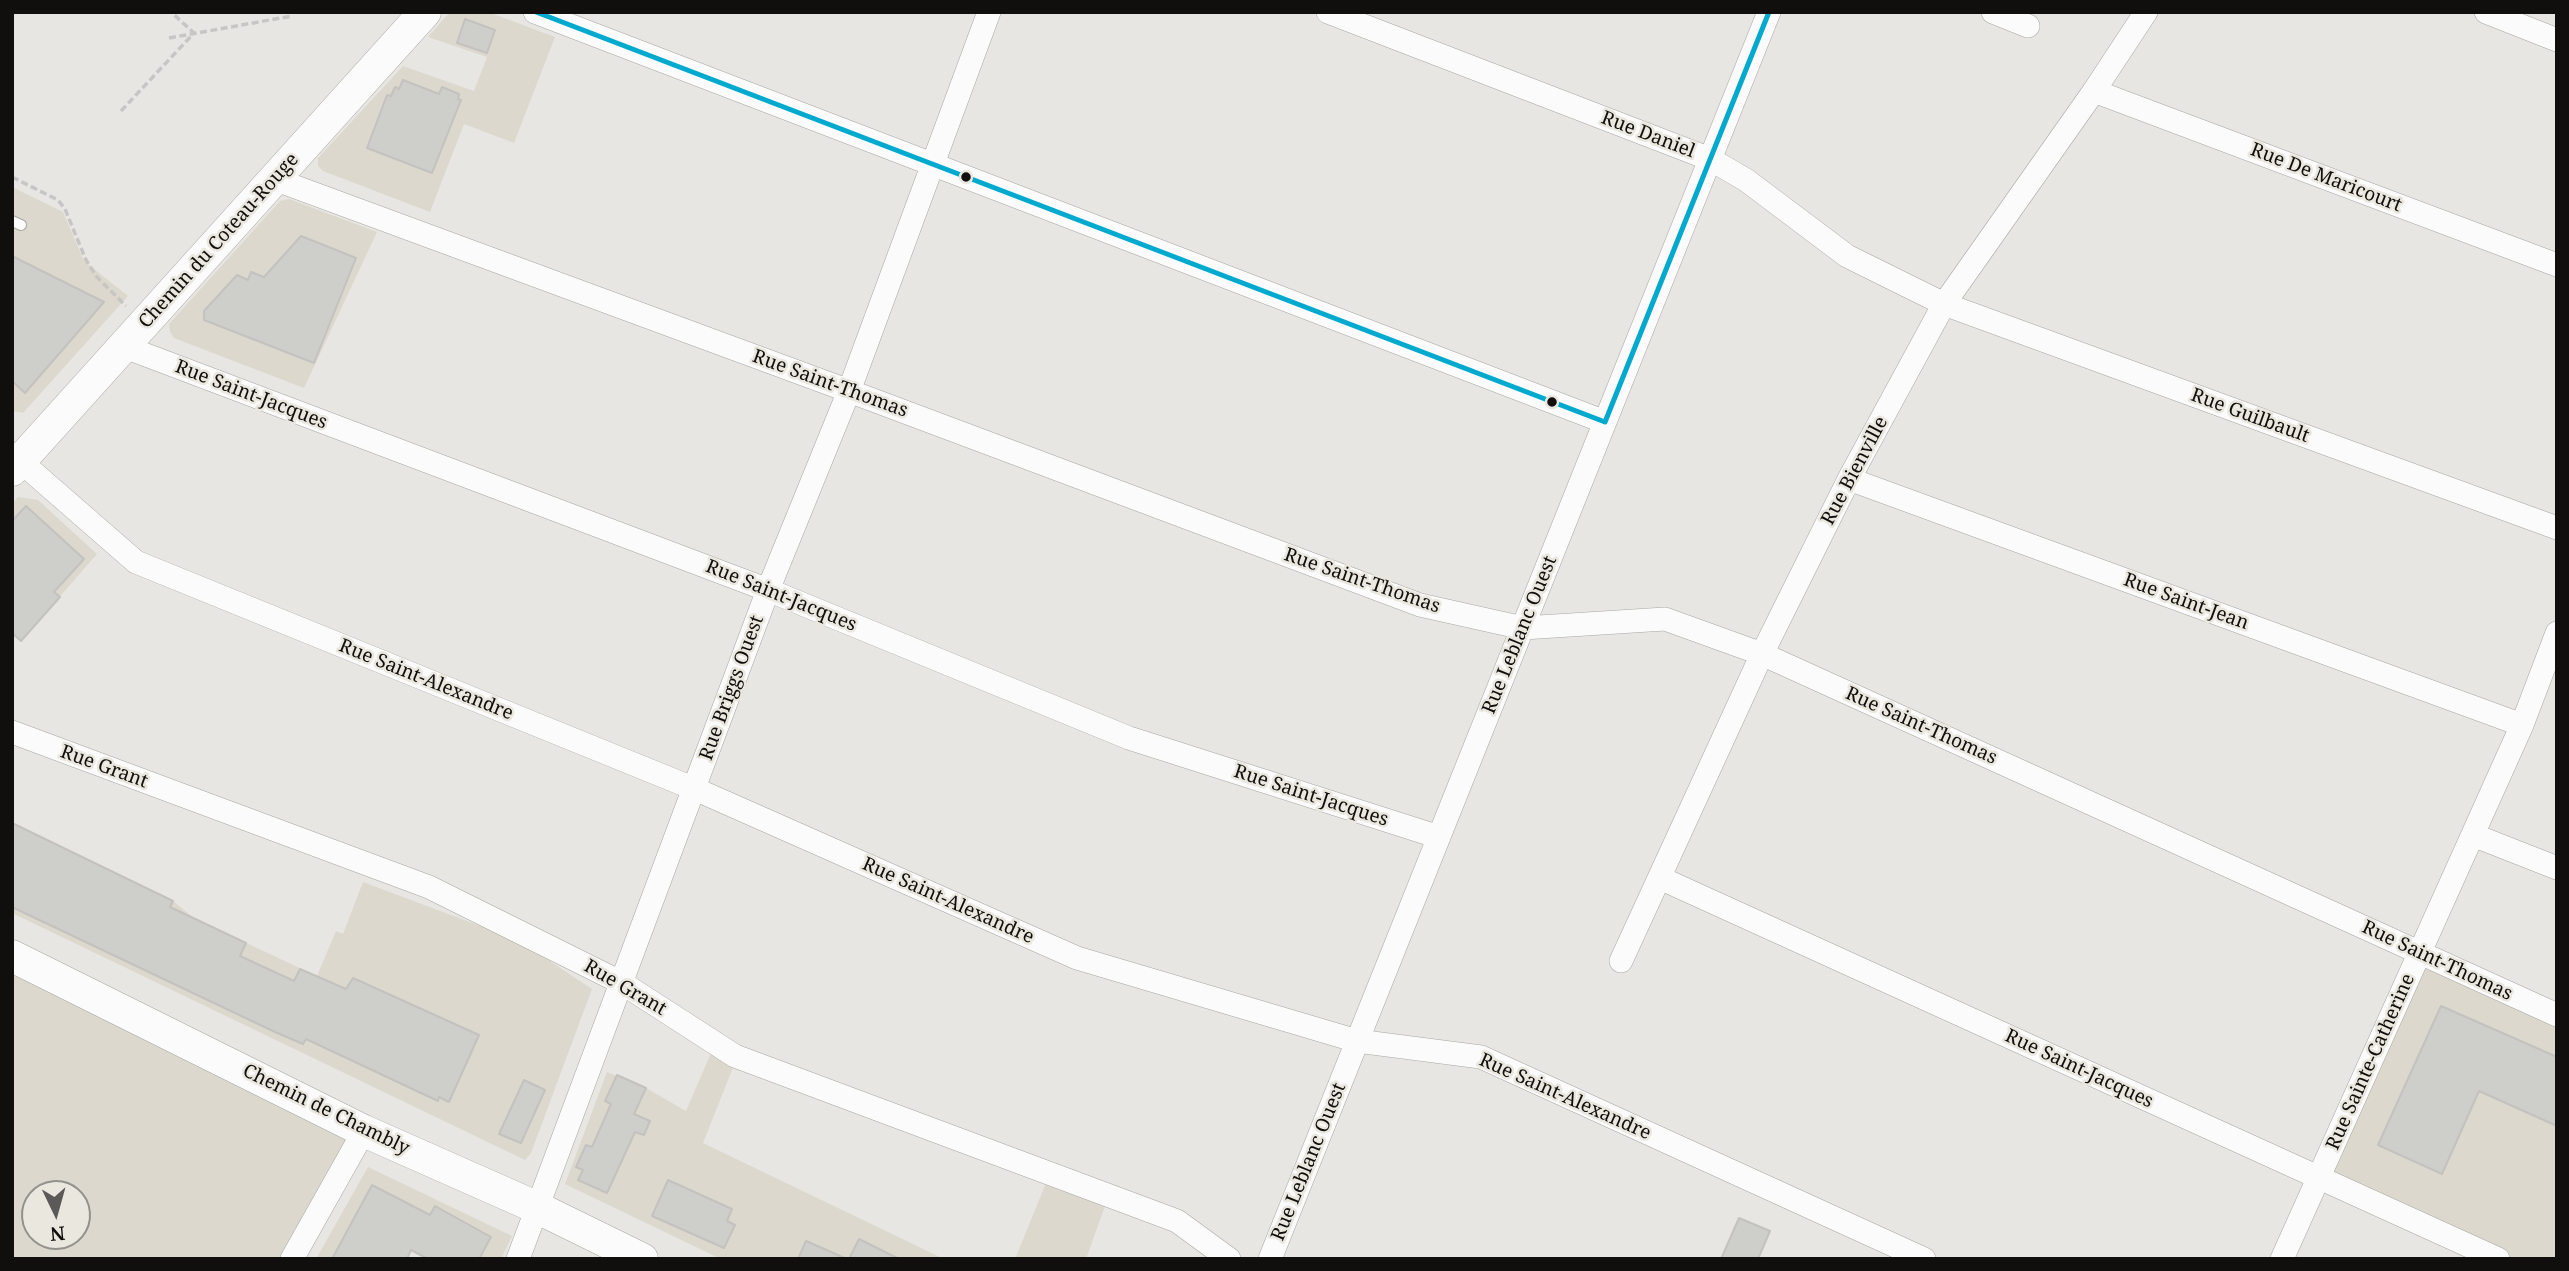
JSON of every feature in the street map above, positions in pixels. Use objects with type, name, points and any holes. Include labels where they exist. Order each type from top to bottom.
[{"type":"main road","name":"Chemin du Coteau-Rouge","points":[[15,461],[125,347],[425,12]]},
{"type":"main road","name":"Chemin de Chambly","points":[[12,956],[364,1131],[538,1208],[642,1259]]},
{"type":"street","points":[[535,12],[1605,422]]},
{"type":"street","name":"Rue Briggs Ouest","points":[[518,1259],[768,590],[849,391],[989,12]]},
{"type":"street","name":"Rue Daniel","points":[[1328,12],[1710,159],[1746,180],[1847,257],[1944,304]]},
{"type":"street","name":"Rue Leblanc Ouest","points":[[1270,1259],[1769,12]]},
{"type":"street","points":[[1993,12],[2028,26]]},
{"type":"street","name":"Rue Bienville","points":[[1621,961],[1762,654],[1849,479],[1944,304],[2095,91],[2146,12]]},
{"type":"street","points":[[2486,12],[2557,40]]},
{"type":"street","name":"Rue De Maricourt","points":[[2095,91],[2557,265]]},
{"type":"street","name":"Rue Saint-Thomas","points":[[274,179],[849,391],[1420,606],[1523,628],[1665,619],[1762,654],[2557,1015]]},
{"type":"street","name":"Rue Guilbault","points":[[1944,304],[2557,528]]},
{"type":"street","name":"Rue Saint-Jacques","points":[[125,347],[768,590],[1129,738],[1439,837]]},
{"type":"street","name":"Rue Saint-Alexandre","points":[[15,461],[136,562],[695,789],[1077,958],[1357,1041],[1481,1057],[1924,1259]]},
{"type":"street","name":"Rue Saint-Jean","points":[[1849,479],[2522,725]]},
{"type":"street","name":"Rue Sainte-Catherine","points":[[2282,1259],[2522,725],[2557,633]]},
{"type":"street","name":"Rue Grant","points":[[12,732],[429,887],[622,983],[735,1056],[1177,1221],[1229,1259]]},
{"type":"street","points":[[2473,835],[2557,868]]},
{"type":"street","name":"Rue Saint-Jacques","points":[[1660,878],[2498,1259]]},
{"type":"street","points":[[292,1259],[364,1131]]},
{"type":"path","points":[[171,12],[194,33]]},
{"type":"path","points":[[169,38],[292,16]]},
{"type":"path","points":[[121,111],[194,33]]},
{"type":"path","points":[[12,177],[58,200],[65,209],[86,260],[97,277],[117,299],[146,323]]},
{"type":"shaded area","points":[[450,12],[488,12],[555,37],[514,143],[464,124],[430,212],[323,171],[318,166],[318,158],[403,66],[474,91],[487,57],[428,37]]},
{"type":"shaded area","points":[[12,187],[63,212],[84,261],[128,296],[23,413],[12,411]]},
{"type":"shaded area","points":[[289,199],[377,232],[304,388],[174,338],[169,324],[280,201]]},
{"type":"shaded area","points":[[18,497],[38,500],[97,554],[21,641],[12,633],[12,504]]},
{"type":"shaded area","points":[[12,824],[173,901],[195,919],[317,976],[336,931],[343,934],[363,882],[496,932],[545,958],[592,989],[531,1153],[525,1160],[12,913]]},
{"type":"shaded area","points":[[2420,952],[2557,1015],[2557,1259],[2498,1259],[2318,1178]]},
{"type":"shaded area","points":[[12,956],[364,1131],[292,1259],[12,1259]]},
{"type":"shaded area","points":[[711,1053],[734,1065],[703,1143],[944,1259],[721,1259],[565,1184],[607,1072],[646,1088],[686,1111]]},
{"type":"shaded area","points":[[368,1167],[512,1236],[501,1259],[428,1259],[411,1250],[407,1259],[316,1259]]},
{"type":"shaded area","points":[[1046,1183],[1105,1206],[1086,1259],[1015,1259]]},
{"type":"building","points":[[465,19],[495,30],[487,53],[457,43]]},
{"type":"building","points":[[403,80],[439,94],[442,87],[459,94],[458,99],[461,100],[432,173],[367,148],[387,95],[391,96],[395,87],[399,89]]},
{"type":"building","points":[[301,236],[356,258],[314,363],[204,320],[204,311],[237,275],[248,280],[251,272],[264,277]]},
{"type":"building","points":[[12,256],[104,302],[25,393],[12,381]]},
{"type":"building","points":[[26,506],[84,559],[54,592],[60,597],[21,641],[12,633],[12,521]]},
{"type":"building","points":[[12,823],[173,901],[170,907],[246,943],[240,956],[294,981],[300,969],[346,989],[353,978],[479,1035],[449,1102],[439,1097],[438,1101],[306,1039],[303,1044],[275,1032],[12,907]]},
{"type":"building","points":[[2441,1006],[2557,1057],[2557,1126],[2479,1091],[2442,1174],[2378,1145]]},
{"type":"building","points":[[617,1075],[646,1088],[634,1114],[650,1121],[644,1135],[635,1132],[607,1193],[578,1180],[583,1170],[576,1167],[586,1145],[592,1147],[611,1104],[605,1101]]},
{"type":"building","points":[[524,1080],[545,1090],[521,1143],[499,1134]]},
{"type":"building","points":[[668,1180],[732,1209],[727,1221],[735,1225],[724,1248],[652,1216]]},
{"type":"building","points":[[372,1185],[430,1215],[435,1206],[491,1237],[479,1259],[428,1259],[411,1250],[407,1259],[332,1259]]},
{"type":"building","points":[[1739,1218],[1770,1231],[1758,1259],[1721,1259]]},
{"type":"building","points":[[859,1239],[899,1259],[849,1259]]},
{"type":"building","points":[[806,1241],[847,1259],[798,1259]]},
{"type":"transit line","points":[[536,12],[1605,422],[1769,12]]}]
